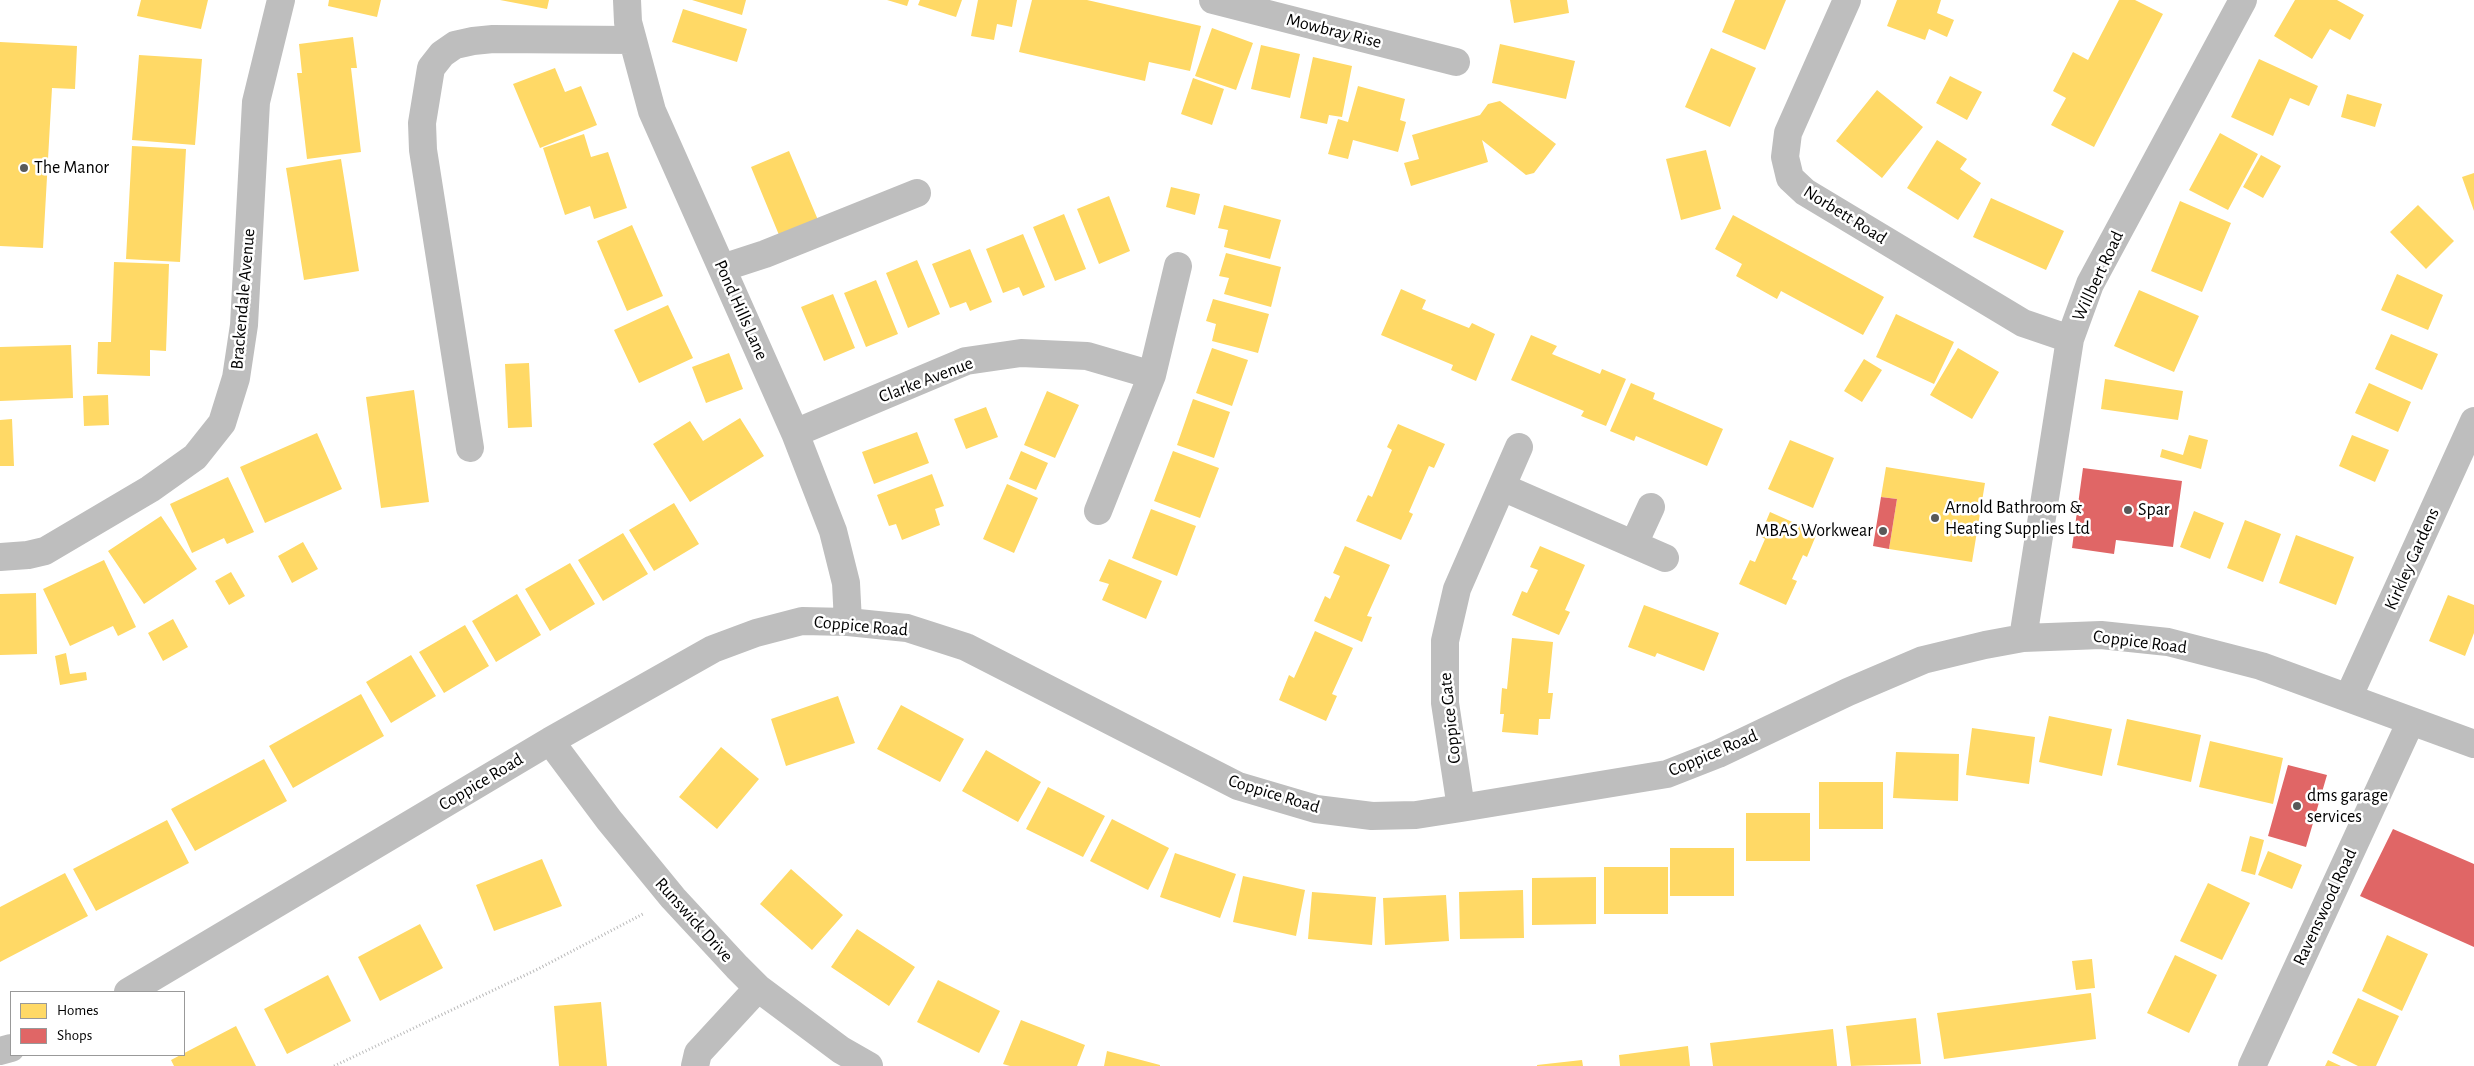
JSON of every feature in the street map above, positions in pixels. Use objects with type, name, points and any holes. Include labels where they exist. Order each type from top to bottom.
[{"type":"street","name":"Brackendale Avenue","points":[[0,557],[28,555],[45,551],[150,489],[195,457],[222,423],[236,378],[244,325],[256,102],[281,0]]},
{"type":"street","name":"Pond Hills Lane","points":[[627,0],[628,22],[632,40],[652,111],[795,433],[833,531],[846,583],[848,622]]},
{"type":"street","name":"Mowbray Rise","points":[[1213,0],[1456,62]]},
{"type":"street","name":"Norbett Road","points":[[1847,0],[1788,133],[1785,157],[1790,178],[1805,192],[2023,323],[2070,339]]},
{"type":"street","name":"Willbert Road","points":[[2023,638],[2070,339],[2090,284],[2243,0]]},
{"type":"street","points":[[470,448],[423,150],[422,123],[430,68],[442,54],[455,45],[473,41],[632,40]]},
{"type":"street","points":[[722,268],[765,254],[917,193]]},
{"type":"street","points":[[1098,510],[1152,375],[1178,266]]},
{"type":"street","name":"Clarke Avenue","points":[[795,433],[966,361],[1021,353],[1087,356],[1152,375]]},
{"type":"street","name":"Kirkley Gardens","points":[[2349,696],[2474,421]]},
{"type":"street","name":"Coppice Gate","points":[[1461,808],[1445,703],[1445,641],[1457,589],[1519,448]]},
{"type":"street","points":[[1502,487],[1665,558]]},
{"type":"street","points":[[1634,544],[1651,507]]},
{"type":"street","name":"Coppice Road","points":[[130,991],[550,741],[713,649],[756,633],[802,621],[848,622],[907,628],[966,647],[1238,786],[1316,809],[1372,816],[1416,815],[1667,774],[1718,754],[1848,692],[1923,660],[2023,638],[2101,635],[2168,642],[2261,666],[2349,696],[2474,744]]},
{"type":"street","name":"Ravenswood Road","points":[[2252,1066],[2412,720]]},
{"type":"street","name":"Runswick Drive","points":[[550,741],[609,820],[673,898],[758,988],[841,1050],[870,1066]]},
{"type":"street","points":[[695,1066],[698,1053],[758,988]]},
{"type":"path","points":[[334,1066],[538,969],[673,898]]},
{"type":"building: Homes","points":[[141,0],[208,0],[201,29],[137,16]]},
{"type":"building: Homes","points":[[329,0],[381,0],[377,17],[328,6]]},
{"type":"building: Homes","points":[[500,0],[549,0],[547,9]]},
{"type":"building: Homes","points":[[692,0],[746,0],[742,15]]},
{"type":"building: Homes","points":[[887,0],[909,0],[907,6]]},
{"type":"building: Homes","points":[[920,0],[962,0],[956,17],[918,5]]},
{"type":"building: Homes","points":[[978,0],[1017,0],[1012,27],[997,24],[994,40],[971,36]]},
{"type":"building: Homes","points":[[1032,0],[1087,0],[1201,26],[1190,71],[1149,62],[1145,81],[1019,52]]},
{"type":"building: Homes","points":[[1510,0],[1567,0],[1569,13],[1514,23]]},
{"type":"building: Homes","points":[[1735,0],[1786,0],[1765,50],[1722,32]]},
{"type":"building: Homes","points":[[1897,0],[1941,0],[1937,13],[1954,20],[1947,37],[1929,29],[1925,40],[1887,26]]},
{"type":"building: Homes","points":[[2119,0],[2135,0],[2163,14],[2094,147],[2051,125],[2066,98],[2053,91],[2073,52],[2088,60]]},
{"type":"building: Homes","points":[[2295,0],[2337,0],[2364,15],[2350,40],[2330,29],[2312,59],[2274,36]]},
{"type":"building: Homes","points":[[683,9],[747,29],[737,62],[672,42]]},
{"type":"building: Homes","points":[[1212,28],[1253,43],[1236,90],[1195,76]]},
{"type":"building: Homes","points":[[353,37],[357,68],[351,68],[361,152],[307,159],[297,73],[302,73],[299,44]]},
{"type":"building: Homes","name":"The Manor","points":[[0,42],[77,46],[75,89],[52,88],[43,248],[0,246]]},
{"type":"building: Homes","points":[[1500,44],[1575,61],[1566,99],[1492,83]]},
{"type":"building: Homes","points":[[1261,45],[1300,54],[1290,98],[1251,89]]},
{"type":"building: Homes","points":[[1711,48],[1756,68],[1730,127],[1685,107]]},
{"type":"building: Homes","points":[[139,55],[202,59],[195,145],[132,140]]},
{"type":"building: Homes","points":[[1313,57],[1352,66],[1342,117],[1329,115],[1327,124],[1300,118]]},
{"type":"building: Homes","points":[[2259,59],[2318,86],[2309,106],[2290,98],[2273,136],[2231,117]]},
{"type":"building: Homes","points":[[555,68],[565,92],[581,86],[597,125],[540,148],[513,84]]},
{"type":"building: Homes","points":[[1950,76],[1982,92],[1967,120],[1936,103]]},
{"type":"building: Homes","points":[[1193,78],[1224,89],[1212,125],[1181,114]]},
{"type":"building: Homes","points":[[1358,86],[1405,99],[1400,120],[1406,122],[1398,152],[1353,140],[1348,159],[1328,154],[1338,119],[1348,122]]},
{"type":"building: Homes","points":[[1877,90],[1923,127],[1882,178],[1836,141]]},
{"type":"building: Homes","points":[[2347,94],[2382,104],[2375,127],[2341,117]]},
{"type":"building: Homes","points":[[1500,101],[1556,144],[1534,173],[1526,175],[1482,140],[1488,162],[1411,186],[1404,163],[1419,159],[1412,135],[1480,115],[1488,104]]},
{"type":"building: Homes","points":[[2220,133],[2258,154],[2228,210],[2189,190]]},
{"type":"building: Homes","points":[[584,134],[591,157],[608,152],[627,208],[594,219],[590,206],[565,215],[543,148]]},
{"type":"building: Homes","points":[[1937,140],[1967,159],[1960,169],[1981,183],[1958,220],[1907,188]]},
{"type":"building: Homes","points":[[132,146],[186,149],[180,262],[126,259]]},
{"type":"building: Homes","points":[[1706,150],[1721,209],[1681,220],[1666,159]]},
{"type":"building: Homes","points":[[789,151],[818,220],[779,235],[751,167]]},
{"type":"building: Homes","points":[[2261,155],[2281,166],[2263,198],[2243,187]]},
{"type":"building: Homes","points":[[341,159],[359,271],[304,280],[286,168]]},
{"type":"building: Homes","points":[[2474,173],[2474,211],[2462,177]]},
{"type":"building: Homes","points":[[1171,187],[1200,194],[1195,215],[1166,207]]},
{"type":"building: Homes","points":[[1109,196],[1130,251],[1099,264],[1077,209]]},
{"type":"building: Homes","points":[[1991,198],[2064,231],[2046,270],[1973,237]]},
{"type":"building: Homes","points":[[2180,201],[2231,223],[2202,292],[2151,271]]},
{"type":"building: Homes","points":[[1224,205],[1281,220],[1270,259],[1224,247],[1228,230],[1218,228]]},
{"type":"building: Homes","points":[[2418,205],[2454,241],[2426,269],[2390,232]]},
{"type":"building: Homes","points":[[1064,214],[1086,269],[1055,281],[1033,227]]},
{"type":"building: Homes","points":[[1733,215],[1884,297],[1863,335],[1781,291],[1777,299],[1736,276],[1742,264],[1715,249]]},
{"type":"building: Homes","points":[[632,225],[663,296],[627,311],[597,241]]},
{"type":"building: Homes","points":[[1023,234],[1045,287],[1023,296],[1019,287],[1003,293],[986,249]]},
{"type":"building: Homes","points":[[970,249],[992,302],[970,311],[966,302],[950,308],[932,264]]},
{"type":"building: Homes","points":[[1226,253],[1281,267],[1271,307],[1224,294],[1229,278],[1219,276]]},
{"type":"building: Homes","points":[[917,260],[940,314],[908,328],[886,273]]},
{"type":"building: Homes","points":[[114,262],[169,264],[166,351],[150,350],[150,376],[97,374],[98,342],[111,342]]},
{"type":"building: Homes","points":[[2397,274],[2443,295],[2428,330],[2381,310]]},
{"type":"building: Homes","points":[[876,280],[898,334],[866,347],[844,293]]},
{"type":"building: Homes","points":[[1401,289],[1426,300],[1422,309],[1469,328],[1472,323],[1495,334],[1476,381],[1451,370],[1453,365],[1381,335]]},
{"type":"building: Homes","points":[[2139,290],[2199,316],[2174,372],[2114,346]]},
{"type":"building: Homes","points":[[833,294],[855,348],[824,361],[801,307]]},
{"type":"building: Homes","points":[[1213,299],[1269,314],[1258,353],[1212,341],[1216,324],[1206,321]]},
{"type":"building: Homes","points":[[668,305],[693,358],[639,383],[614,330]]},
{"type":"building: Homes","points":[[1896,314],[1954,342],[1934,384],[1876,357]]},
{"type":"building: Homes","points":[[2391,334],[2438,354],[2422,390],[2375,369]]},
{"type":"building: Homes","points":[[1531,335],[1557,346],[1552,354],[1600,374],[1602,369],[1626,379],[1606,426],[1581,416],[1584,411],[1511,380]]},
{"type":"building: Homes","points":[[71,345],[73,398],[0,401],[0,347]]},
{"type":"building: Homes","points":[[1212,348],[1248,360],[1232,406],[1196,393]]},
{"type":"building: Homes","points":[[1958,348],[1999,372],[1972,419],[1930,395]]},
{"type":"building: Homes","points":[[729,353],[743,389],[706,403],[692,367]]},
{"type":"building: Homes","points":[[1864,359],[1882,370],[1862,402],[1844,391]]},
{"type":"building: Homes","points":[[529,363],[532,427],[508,428],[505,364]]},
{"type":"building: Homes","points":[[2105,379],[2183,391],[2178,420],[2101,409]]},
{"type":"building: Homes","points":[[1631,383],[1655,393],[1653,399],[1723,429],[1707,466],[1636,436],[1634,441],[1610,431]]},
{"type":"building: Homes","points":[[2369,383],[2411,402],[2398,432],[2355,413]]},
{"type":"building: Homes","points":[[414,390],[429,502],[381,508],[366,397]]},
{"type":"building: Homes","points":[[1047,391],[1079,405],[1055,458],[1024,445]]},
{"type":"building: Homes","points":[[108,395],[109,425],[84,426],[83,396]]},
{"type":"building: Homes","points":[[1193,399],[1230,412],[1214,458],[1177,445]]},
{"type":"building: Homes","points":[[986,407],[998,437],[966,449],[954,419]]},
{"type":"building: Homes","points":[[740,418],[764,456],[690,502],[653,444],[690,421],[703,441]]},
{"type":"building: Homes","points":[[12,419],[14,466],[0,466],[0,420]]},
{"type":"building: Homes","points":[[1398,424],[1445,444],[1434,468],[1429,466],[1409,512],[1413,514],[1401,540],[1356,521],[1368,495],[1372,497],[1392,450],[1387,447]]},
{"type":"building: Homes","points":[[917,432],[929,463],[874,484],[862,452]]},
{"type":"building: Homes","points":[[317,433],[342,489],[265,523],[240,467]]},
{"type":"building: Homes","points":[[2189,435],[2208,440],[2201,469],[2160,457],[2162,449],[2183,455]]},
{"type":"building: Homes","points":[[2352,435],[2389,450],[2375,482],[2339,466]]},
{"type":"building: Homes","points":[[1790,440],[1834,458],[1813,508],[1768,489]]},
{"type":"building: Homes","points":[[1021,451],[1048,463],[1036,490],[1009,479]]},
{"type":"building: Homes","points":[[1173,451],[1219,468],[1200,518],[1154,501]]},
{"type":"building: Homes","points":[[1886,467],[1985,483],[1972,562],[1889,549],[1897,499],[1881,497]]},
{"type":"building: Homes","points":[[932,474],[944,506],[935,509],[940,525],[902,540],[896,524],[889,526],[877,495]]},
{"type":"building: Homes","points":[[228,477],[254,532],[227,544],[224,538],[192,553],[170,504]]},
{"type":"building: Homes","points":[[1007,484],[1038,498],[1014,553],[983,539]]},
{"type":"building: Homes","points":[[674,503],[699,544],[654,571],[629,530]]},
{"type":"building: Homes","points":[[1151,509],[1196,526],[1177,576],[1132,558]]},
{"type":"building: Homes","points":[[2194,511],[2224,523],[2210,559],[2180,547]]},
{"type":"building: Homes","points":[[1770,512],[1817,533],[1807,557],[1803,555],[1792,579],[1797,581],[1786,605],[1739,584],[1750,560],[1755,562],[1765,539],[1760,536]]},
{"type":"building: Homes","points":[[161,516],[197,569],[144,604],[108,551]]},
{"type":"building: Homes","points":[[2245,520],[2281,534],[2263,582],[2227,568]]},
{"type":"building: Homes","points":[[623,533],[648,574],[603,601],[578,560]]},
{"type":"building: Homes","points":[[2296,535],[2354,557],[2336,605],[2279,583]]},
{"type":"building: Homes","points":[[303,542],[318,569],[292,583],[278,556]]},
{"type":"building: Homes","points":[[1345,546],[1390,565],[1367,616],[1372,617],[1362,642],[1314,621],[1325,596],[1330,599],[1340,576],[1333,573]]},
{"type":"building: Homes","points":[[1540,546],[1585,565],[1565,610],[1570,612],[1559,635],[1512,615],[1522,591],[1527,593],[1538,570],[1530,567]]},
{"type":"building: Homes","points":[[1109,559],[1162,581],[1146,619],[1102,600],[1109,584],[1099,581]]},
{"type":"building: Homes","points":[[104,560],[136,627],[118,636],[113,626],[70,646],[43,589]]},
{"type":"building: Homes","points":[[570,563],[595,604],[550,631],[525,589]]},
{"type":"building: Homes","points":[[231,572],[245,596],[229,605],[215,581]]},
{"type":"building: Homes","points":[[36,593],[37,654],[0,655],[0,594]]},
{"type":"building: Homes","points":[[517,594],[541,635],[496,662],[472,621]]},
{"type":"building: Homes","points":[[2448,595],[2474,605],[2474,633],[2465,656],[2429,641]]},
{"type":"building: Homes","points":[[1644,605],[1719,633],[1704,671],[1657,653],[1655,657],[1628,647]]},
{"type":"building: Homes","points":[[173,619],[188,647],[163,661],[148,633]]},
{"type":"building: Homes","points":[[465,625],[489,666],[444,693],[419,652]]},
{"type":"building: Homes","points":[[1315,631],[1353,648],[1332,694],[1337,696],[1326,721],[1279,700],[1289,675],[1294,678]]},
{"type":"building: Homes","points":[[1512,638],[1553,642],[1548,693],[1553,693],[1550,719],[1539,719],[1538,735],[1502,732],[1504,714],[1500,714],[1502,688],[1507,689]]},
{"type":"building: Homes","points":[[66,653],[70,674],[86,672],[87,680],[60,685],[55,656]]},
{"type":"building: Homes","points":[[411,655],[436,696],[391,723],[366,682]]},
{"type":"building: Homes","points":[[361,694],[384,736],[293,788],[269,746]]},
{"type":"building: Homes","points":[[838,696],[855,743],[786,766],[771,719]]},
{"type":"building: Homes","points":[[901,705],[964,739],[940,782],[877,749]]},
{"type":"building: Homes","points":[[2049,716],[2112,729],[2102,776],[2039,762]]},
{"type":"building: Homes","points":[[2127,719],[2201,735],[2191,782],[2117,765]]},
{"type":"building: Homes","points":[[1972,728],[2035,737],[2029,784],[1966,775]]},
{"type":"building: Homes","points":[[2210,741],[2283,758],[2273,804],[2199,787]]},
{"type":"building: Homes","points":[[721,747],[759,779],[717,829],[679,797]]},
{"type":"building: Homes","points":[[986,750],[1041,782],[1018,822],[962,791]]},
{"type":"building: Homes","points":[[1896,752],[1959,754],[1958,801],[1893,798]]},
{"type":"building: Homes","points":[[264,759],[287,801],[195,851],[171,809]]},
{"type":"building: Homes","points":[[1819,782],[1883,782],[1883,829],[1819,829]]},
{"type":"building: Homes","points":[[1048,787],[1105,816],[1083,857],[1026,829]]},
{"type":"building: Homes","points":[[1746,813],[1810,813],[1810,861],[1746,861]]},
{"type":"building: Homes","points":[[1112,819],[1169,848],[1148,890],[1090,861]]},
{"type":"building: Homes","points":[[167,820],[189,863],[96,911],[73,869]]},
{"type":"building: Homes","points":[[2250,836],[2264,840],[2255,875],[2241,871]]},
{"type":"building: Homes","points":[[1670,848],[1734,848],[1734,896],[1670,896]]},
{"type":"building: Homes","points":[[2268,851],[2302,865],[2292,889],[2258,875]]},
{"type":"building: Homes","points":[[1175,853],[1236,874],[1220,918],[1160,897]]},
{"type":"building: Homes","points":[[542,859],[562,906],[494,931],[476,885]]},
{"type":"building: Homes","points":[[1604,867],[1668,867],[1668,914],[1604,914]]},
{"type":"building: Homes","points":[[791,869],[843,915],[812,950],[760,904]]},
{"type":"building: Homes","points":[[65,873],[88,916],[0,962],[0,907]]},
{"type":"building: Homes","points":[[1243,876],[1305,890],[1296,936],[1233,922]]},
{"type":"building: Homes","points":[[1596,877],[1596,924],[1532,925],[1532,878]]},
{"type":"building: Homes","points":[[2208,883],[2250,903],[2222,960],[2180,941]]},
{"type":"building: Homes","points":[[1523,890],[1524,938],[1460,939],[1459,892]]},
{"type":"building: Homes","points":[[1312,892],[1376,897],[1372,945],[1308,939]]},
{"type":"building: Homes","points":[[1446,895],[1449,941],[1385,945],[1383,898]]},
{"type":"building: Homes","points":[[420,924],[443,968],[380,1001],[358,957]]},
{"type":"building: Homes","points":[[857,929],[915,967],[889,1006],[831,967]]},
{"type":"building: Homes","points":[[2387,935],[2428,954],[2402,1011],[2362,991]]},
{"type":"building: Homes","points":[[2175,955],[2217,975],[2189,1033],[2147,1013]]},
{"type":"building: Homes","points":[[2092,959],[2095,988],[2076,990],[2072,961]]},
{"type":"building: Homes","points":[[328,975],[351,1021],[287,1054],[264,1009]]},
{"type":"building: Homes","points":[[938,980],[1000,1011],[979,1053],[917,1022]]},
{"type":"building: Homes","points":[[2091,993],[2096,1039],[1944,1059],[1937,1013]]},
{"type":"building: Homes","points":[[2358,998],[2399,1016],[2376,1066],[2358,1066],[2332,1053]]},
{"type":"building: Homes","points":[[601,1002],[607,1066],[559,1066],[554,1006]]},
{"type":"building: Homes","points":[[1916,1018],[1921,1064],[1851,1066],[1846,1026]]},
{"type":"building: Homes","points":[[1021,1020],[1085,1045],[1077,1066],[1010,1066],[1003,1064]]},
{"type":"building: Homes","points":[[236,1026],[256,1066],[174,1066],[171,1060],[179,1056],[185,1056],[185,1053]]},
{"type":"building: Homes","points":[[1833,1029],[1837,1066],[1713,1066],[1710,1043]]},
{"type":"building: Homes","points":[[1688,1046],[1690,1066],[1620,1066],[1619,1055]]},
{"type":"building: Homes","points":[[1107,1051],[1160,1065],[1160,1066],[1104,1066]]},
{"type":"building: Homes","points":[[1582,1060],[1583,1066],[1537,1066],[1537,1065]]},
{"type":"building: Homes","points":[[2328,1060],[2341,1066],[2325,1066]]},
{"type":"building: Shops","name":"Spar","points":[[2083,468],[2182,481],[2173,547],[2116,540],[2114,554],[2072,548]]},
{"type":"building: Shops","points":[[1881,497],[1897,499],[1889,549],[1873,546]]},
{"type":"building: Shops","name":"dms garage services","points":[[2288,765],[2327,775],[2306,847],[2268,836]]},
{"type":"building: Shops","points":[[2393,829],[2474,864],[2474,947],[2360,896]]},
{"type":"place","name":"The Manor","points":[[24,168]]},
{"type":"place","name":"Spar","points":[[2128,510]]},
{"type":"place","name":"Arnold Bathroom & Heating Supplies Ltd","points":[[1935,518]]},
{"type":"place","name":"MBAS Workwear","points":[[1883,531]]},
{"type":"place","name":"dms garage services","points":[[2297,806]]}]
